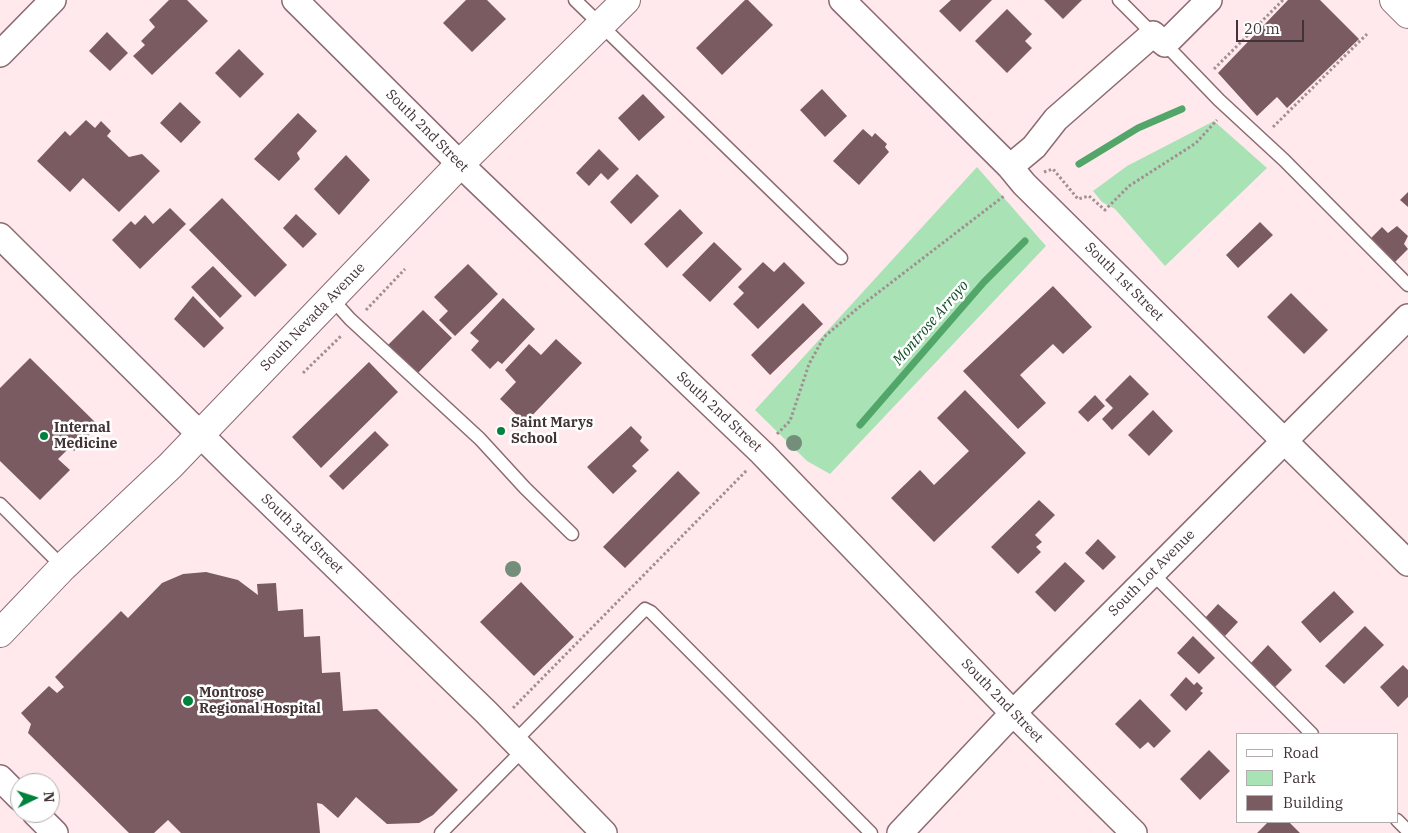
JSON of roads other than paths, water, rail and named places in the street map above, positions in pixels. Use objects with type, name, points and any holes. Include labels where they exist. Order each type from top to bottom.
[{"type":"street","name":"South 2nd Street","points":[[295,0],[460,164],[762,453],[1012,713],[1134,833]]},
{"type":"street","name":"South Nevada Avenue","points":[[0,633],[63,567],[200,434],[460,164],[626,0]]},
{"type":"street","name":"South 1st Street","points":[[842,0],[1010,167],[1024,184],[1408,563]]},
{"type":"street","points":[[1010,167],[1034,147],[1056,119],[1210,0]]},
{"type":"street","points":[[1394,0],[1408,14]]},
{"type":"street","points":[[0,54],[45,3]]},
{"type":"street","name":"South 3rd Street","points":[[0,236],[519,745],[604,833]]},
{"type":"street","name":"South Lot Avenue","points":[[900,833],[1012,713],[1408,317]]},
{"type":"street","points":[[0,778],[10,788]]},
{"type":"street","points":[[45,823],[55,833]]},
{"type":"lane","points":[[575,0],[841,258]]},
{"type":"lane","points":[[1119,0],[1219,100],[1284,160],[1408,285]]},
{"type":"lane","points":[[331,298],[367,335],[480,439],[572,534]]},
{"type":"lane","points":[[0,504],[63,567]]},
{"type":"lane","points":[[1152,573],[1311,733]]},
{"type":"lane","points":[[440,833],[645,609],[651,612],[871,833]]},
{"type":"lane","points":[[1398,821],[1408,831]]},
{"type":"waterway","name":"Montrose Arroyo","points":[[1079,164],[1138,128],[1182,109]]},
{"type":"waterway","name":"Montrose Arroyo","points":[[860,425],[984,282],[1025,241]]},
{"type":"place","name":"Saint Marys School","points":[[501,431]]},
{"type":"place","name":"Internal Medicine","points":[[44,436]]},
{"type":"place","name":"Montrose Regional Hospital","points":[[188,701]]}]
